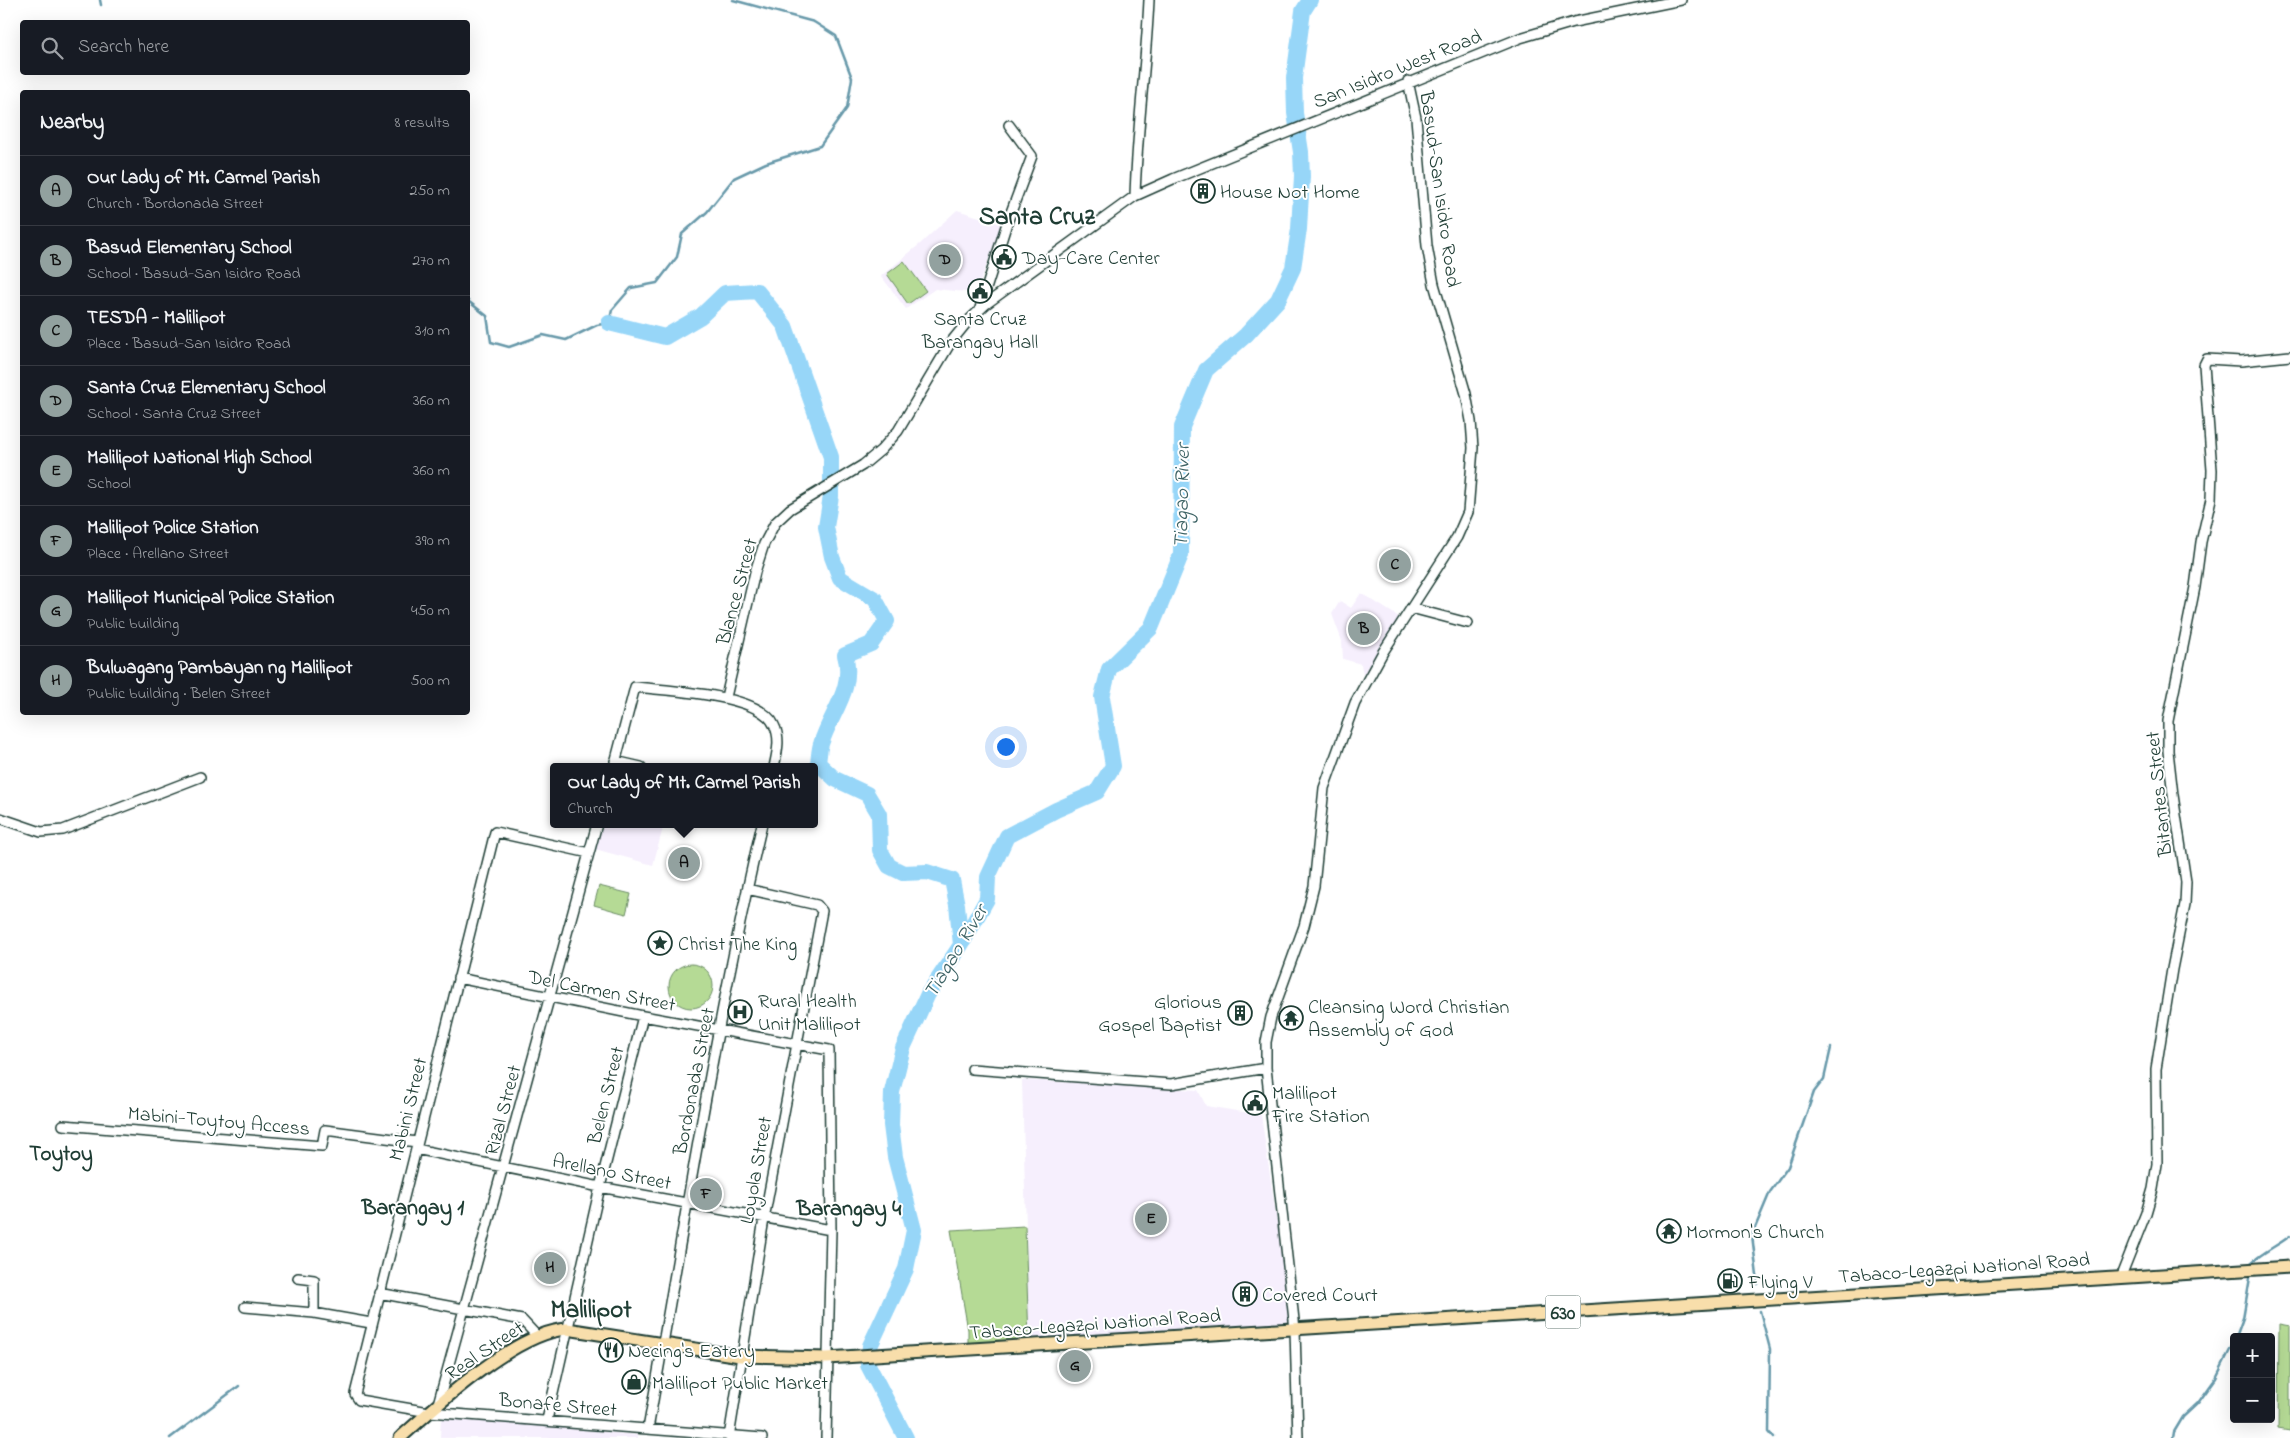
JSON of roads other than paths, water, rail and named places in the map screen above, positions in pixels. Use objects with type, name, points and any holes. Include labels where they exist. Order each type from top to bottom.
[{"type":"main road","name":"Tabaco-Legazpi National Road","points":[[861,1356],[2121,1276],[2290,1267]]},
{"type":"main road","name":"Real Street","points":[[434,1408],[491,1364],[537,1336],[555,1330],[567,1329],[740,1356],[828,1358],[861,1356]]},
{"type":"main road","name":"630","points":[[400,1438],[434,1408]]},
{"type":"street","points":[[1135,196],[1136,141],[1144,78],[1148,0]]},
{"type":"street","name":"San Isidro West Road","points":[[979,310],[1135,196],[1408,82],[1520,38],[1574,22],[1681,0]]},
{"type":"street","name":"Basud-San Isidro Road","points":[[1298,1438],[1295,1329],[1266,1068],[1266,1042],[1271,1017],[1304,926],[1314,886],[1324,788],[1355,703],[1364,683],[1410,608],[1464,526],[1468,512],[1473,448],[1466,394],[1436,293],[1427,246],[1416,118],[1408,82]]},
{"type":"street","points":[[979,310],[1007,223],[1032,156],[1009,125]]},
{"type":"street","name":"Blance Street","points":[[726,697],[755,572],[764,544],[775,523],[790,509],[863,465],[898,431],[951,342],[979,310]]},
{"type":"street","name":"Bitantes Street","points":[[2121,1276],[2146,1213],[2153,1189],[2157,1164],[2156,1069],[2184,904],[2186,882],[2170,768],[2168,721],[2211,499],[2212,470],[2204,365],[2207,359],[2241,360],[2290,356]]},
{"type":"street","points":[[1410,608],[1468,623]]},
{"type":"street","points":[[614,763],[635,687],[726,697],[751,706],[765,714],[774,724],[778,744],[775,763]]},
{"type":"street","points":[[0,818],[41,832],[62,830],[200,777]]},
{"type":"street","name":"Rizal Street","points":[[434,1408],[465,1309],[596,828]]},
{"type":"street","name":"Bordonada Street","points":[[648,1429],[687,1204],[747,889],[761,828]]},
{"type":"street","name":"Mabini Street","points":[[354,1394],[495,832],[589,853]]},
{"type":"street","name":"Loyola Street","points":[[728,1436],[764,1219],[822,911],[816,905],[747,889]]},
{"type":"street","name":"Del Carmen Street","points":[[458,978],[720,1031],[829,1050],[831,1230]]},
{"type":"street","name":"Belen Street","points":[[547,1420],[600,1188],[644,1016]]},
{"type":"street","points":[[972,1069],[1171,1084],[1266,1068]]},
{"type":"street","name":"Mabini-Toytoy Access","points":[[63,1125],[322,1146],[325,1130],[416,1146]]},
{"type":"street","name":"Arellano Street","points":[[416,1146],[600,1188],[831,1230]]},
{"type":"street","points":[[826,1438],[831,1230]]},
{"type":"street","points":[[298,1278],[314,1280],[314,1312]]},
{"type":"street","points":[[379,1293],[522,1320],[537,1336]]},
{"type":"street","points":[[245,1306],[314,1312],[371,1323]]},
{"type":"street","name":"Bonafe Street","points":[[354,1394],[359,1400],[547,1420],[762,1438]]},
{"type":"waterway","points":[[100,0],[101,5]]},
{"type":"waterway","points":[[470,303],[487,316],[491,342],[509,347],[543,335],[566,340],[597,325],[609,323],[612,310],[631,288],[657,283],[677,257],[682,234],[707,212],[734,178],[766,163],[820,146],[847,108],[852,78],[836,36],[814,22],[733,0]]},
{"type":"waterway","name":"Tiagao River","points":[[906,1438],[868,1365],[870,1346],[906,1269],[914,1230],[895,1157],[891,1125],[892,1092],[903,1048],[928,994],[961,945],[987,899],[988,877],[1007,836],[1056,810],[1097,792],[1113,766],[1102,697],[1109,669],[1151,628],[1181,555],[1182,427],[1206,370],[1246,335],[1278,300],[1293,268],[1299,229],[1302,176],[1301,152],[1295,113],[1294,78],[1303,11],[1310,0]]},
{"type":"waterway","points":[[609,323],[665,337],[701,316],[725,293],[757,291],[785,326],[831,457],[831,496],[826,527],[832,557],[840,578],[875,599],[887,621],[871,644],[845,655],[847,679],[840,701],[821,744],[818,763],[835,779],[867,794],[879,814],[880,850],[889,866],[903,873],[927,872],[952,880],[957,905],[961,945]]},
{"type":"waterway","points":[[1758,1284],[1752,1235],[1770,1192],[1788,1167],[1814,1092],[1824,1079],[1831,1048]]},
{"type":"waterway","points":[[2251,1266],[2251,1263],[2256,1259],[2290,1236]]},
{"type":"waterway","points":[[2237,1333],[2243,1318],[2251,1272]]},
{"type":"waterway","points":[[1760,1311],[1770,1349],[1769,1432],[1774,1438]]},
{"type":"waterway","points":[[2173,1438],[2174,1432],[2183,1417],[2198,1403],[2216,1378],[2230,1350]]},
{"type":"waterway","points":[[170,1438],[239,1386]]},
{"type":"place","name":"House Not Home","points":[[1203,191]]},
{"type":"place","name":"Day-Care Center","points":[[1004,257]]},
{"type":"place","name":"Santa Cruz Elementary School","points":[[945,260]]},
{"type":"place","name":"Santa Cruz Barangay Hall","points":[[980,291]]},
{"type":"place","name":"TESDA - Malilipot","points":[[1395,565]]},
{"type":"place","name":"Basud Elementary School","points":[[1364,629]]},
{"type":"place","name":"Our Lady of Mt. Carmel Parish","points":[[684,863]]},
{"type":"place","name":"Christ The King","points":[[660,943]]},
{"type":"place","name":"Rural Health Unit Malilipot","points":[[740,1012]]},
{"type":"place","name":"Glorious Gospel Baptist","points":[[1240,1013]]},
{"type":"place","name":"Cleansing Word Christian Assembly of God","points":[[1291,1018]]},
{"type":"place","name":"Malilipot Fire Station","points":[[1255,1103]]},
{"type":"place","name":"Malilipot Police Station","points":[[706,1194]]},
{"type":"place","name":"Malilipot National High School","points":[[1151,1219]]},
{"type":"place","name":"Mormon's Church","points":[[1669,1231]]},
{"type":"place","name":"Bulwagang Pambayan ng Malilipot","points":[[550,1268]]},
{"type":"place","name":"Flying V","points":[[1730,1281]]},
{"type":"place","name":"Covered Court","points":[[1245,1294]]},
{"type":"place","name":"Necing's Eatery","points":[[611,1350]]},
{"type":"place","name":"Malilipot Municipal Police Station","points":[[1075,1366]]},
{"type":"place","name":"Malilipot Public Market","points":[[634,1382]]},
{"type":"district","name":"Santa Cruz","points":[[1037,215]]},
{"type":"district","name":"Toytoy","points":[[61,1153]]},
{"type":"district","name":"Barangay 1","points":[[413,1206]]},
{"type":"district","name":"Barangay 4","points":[[849,1207]]},
{"type":"district","name":"Malilipot","points":[[591,1308]]}]
